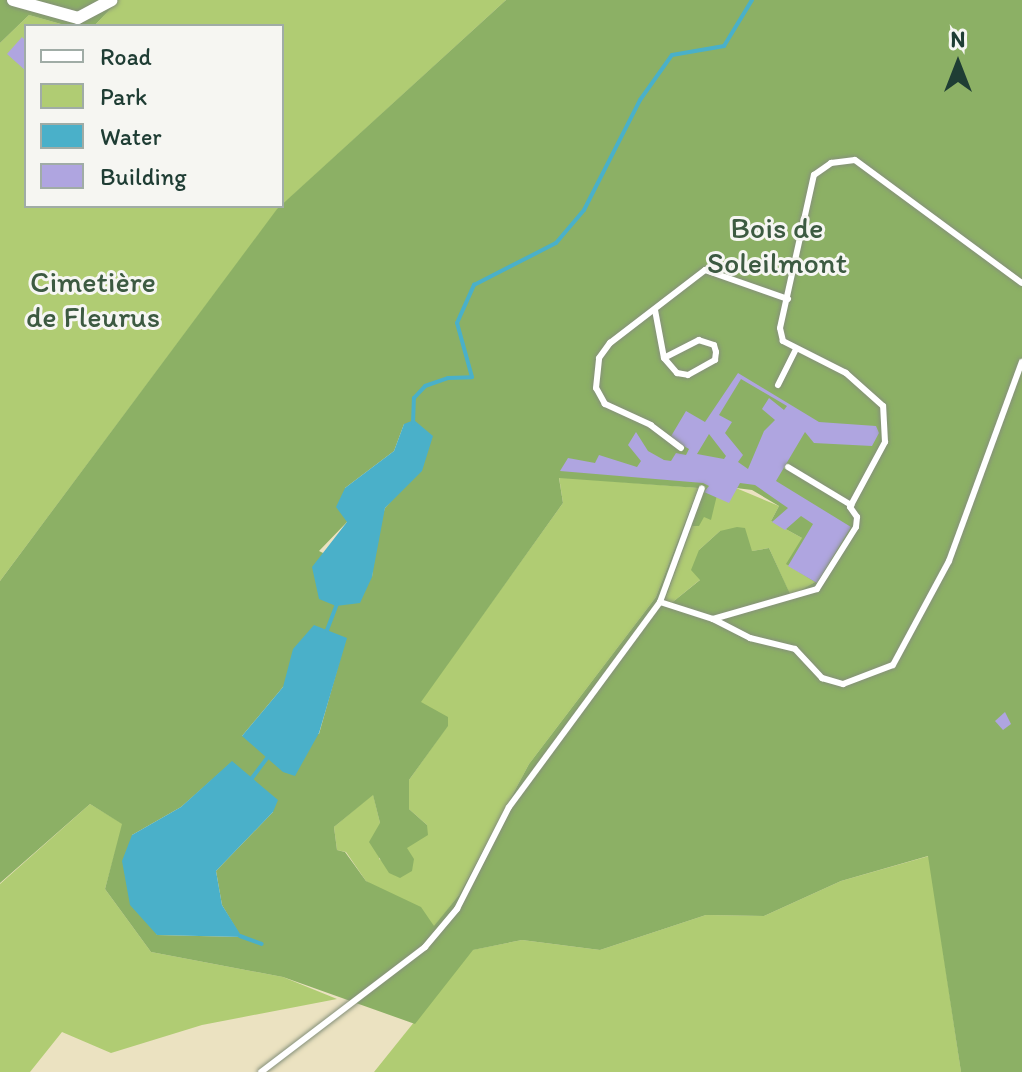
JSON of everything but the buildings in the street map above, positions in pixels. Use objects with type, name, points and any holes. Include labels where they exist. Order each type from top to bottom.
[{"type":"street","points":[[13,0],[78,18],[112,0]]},
{"type":"lane","points":[[713,619],[817,589],[856,527],[851,505],[885,442],[883,406],[846,373],[783,341],[780,328],[814,175],[831,163],[855,160],[1022,283]]},
{"type":"lane","points":[[681,448],[651,425],[611,410],[596,388],[599,358],[610,343],[655,310],[690,277],[705,270],[788,299]]},
{"type":"lane","points":[[655,310],[664,358],[670,368],[688,375],[715,360],[716,352],[714,345],[699,340],[664,358]]},
{"type":"lane","points":[[778,385],[796,349]]},
{"type":"lane","points":[[660,602],[713,619],[750,638],[795,649],[822,678],[843,684],[893,665],[949,561],[1022,362]]},
{"type":"lane","points":[[788,467],[851,505]]},
{"type":"lane","points":[[261,1072],[425,947],[457,909],[509,807],[660,602],[702,488]]},
{"type":"green space","points":[[0,0],[119,0],[96,24],[61,24],[29,15],[0,43]]},
{"type":"green space","points":[[119,0],[506,0],[284,203],[284,24],[96,24]]},
{"type":"green space","name":"Bois de Soleilmont","points":[[506,0],[1022,0],[1022,1072],[961,1072],[928,856],[841,881],[764,916],[706,915],[600,950],[522,940],[473,950],[415,1024],[283,977],[151,952],[105,889],[122,824],[90,804],[0,883],[0,581],[277,209],[284,208],[284,203]],"holes":[[[404,424],[400,491],[385,508],[376,536],[372,577],[319,551],[347,522],[345,488],[394,451]],[[559,478],[698,488],[656,597],[529,764],[459,895],[434,926],[421,907],[366,881],[345,852],[337,850],[334,827],[373,795],[380,823],[369,842],[389,873],[400,878],[412,871],[414,859],[407,848],[428,835],[427,825],[409,809],[409,780],[448,726],[448,717],[421,702],[563,503]],[[736,488],[752,490],[779,506],[771,521],[802,538],[786,564],[815,582],[791,596],[769,548],[752,551],[745,528],[737,527],[720,531],[699,550],[691,570],[700,580],[669,605],[664,603],[692,526],[699,526],[704,517],[711,520],[717,495]],[[346,638],[319,734],[242,736],[283,687]],[[232,762],[273,812],[216,871],[222,905],[241,937],[157,935],[132,835],[181,807]]]},
{"type":"green space","name":"Cimetière de Fleurus","points":[[29,15],[61,24],[24,24],[24,208],[279,208],[0,581],[0,43]]},
{"type":"green space","points":[[559,477],[698,488],[656,597],[529,764],[459,895],[434,927],[366,881],[346,852],[337,850],[334,827],[373,794],[380,823],[379,859],[386,863],[427,825],[409,809],[409,780],[448,725],[420,702],[563,503]]},
{"type":"green space","points":[[736,488],[779,506],[771,521],[802,538],[815,582],[791,597],[769,548],[752,551],[720,531],[699,550],[701,579],[669,605],[664,603],[692,525],[717,495]]},
{"type":"green space","points":[[90,804],[123,824],[105,889],[151,952],[283,977],[337,999],[202,1025],[111,1053],[62,1032],[30,1072],[0,1072],[0,884]]},
{"type":"green space","points":[[929,856],[961,1072],[374,1072],[472,950],[522,940],[600,950],[706,915],[764,916],[841,881]]},
{"type":"water","points":[[414,420],[433,436],[422,471],[385,508],[372,577],[360,603],[336,606],[319,599],[312,567],[347,522],[336,507],[345,488],[394,451],[404,424]]},
{"type":"water","points":[[314,625],[347,638],[319,733],[295,776],[283,772],[242,736],[283,687],[293,649]]},
{"type":"water","points":[[232,761],[278,800],[273,812],[216,871],[222,905],[242,937],[157,935],[130,905],[122,861],[132,835],[181,807]]},
{"type":"waterway","points":[[413,424],[414,398],[425,386],[448,378],[472,377],[457,323],[474,285],[556,243],[584,210],[640,100],[672,55],[724,46],[752,0]]},
{"type":"waterway","points":[[327,630],[337,604]]},
{"type":"waterway","points":[[252,778],[268,757]]},
{"type":"waterway","points":[[240,936],[262,944]]}]
